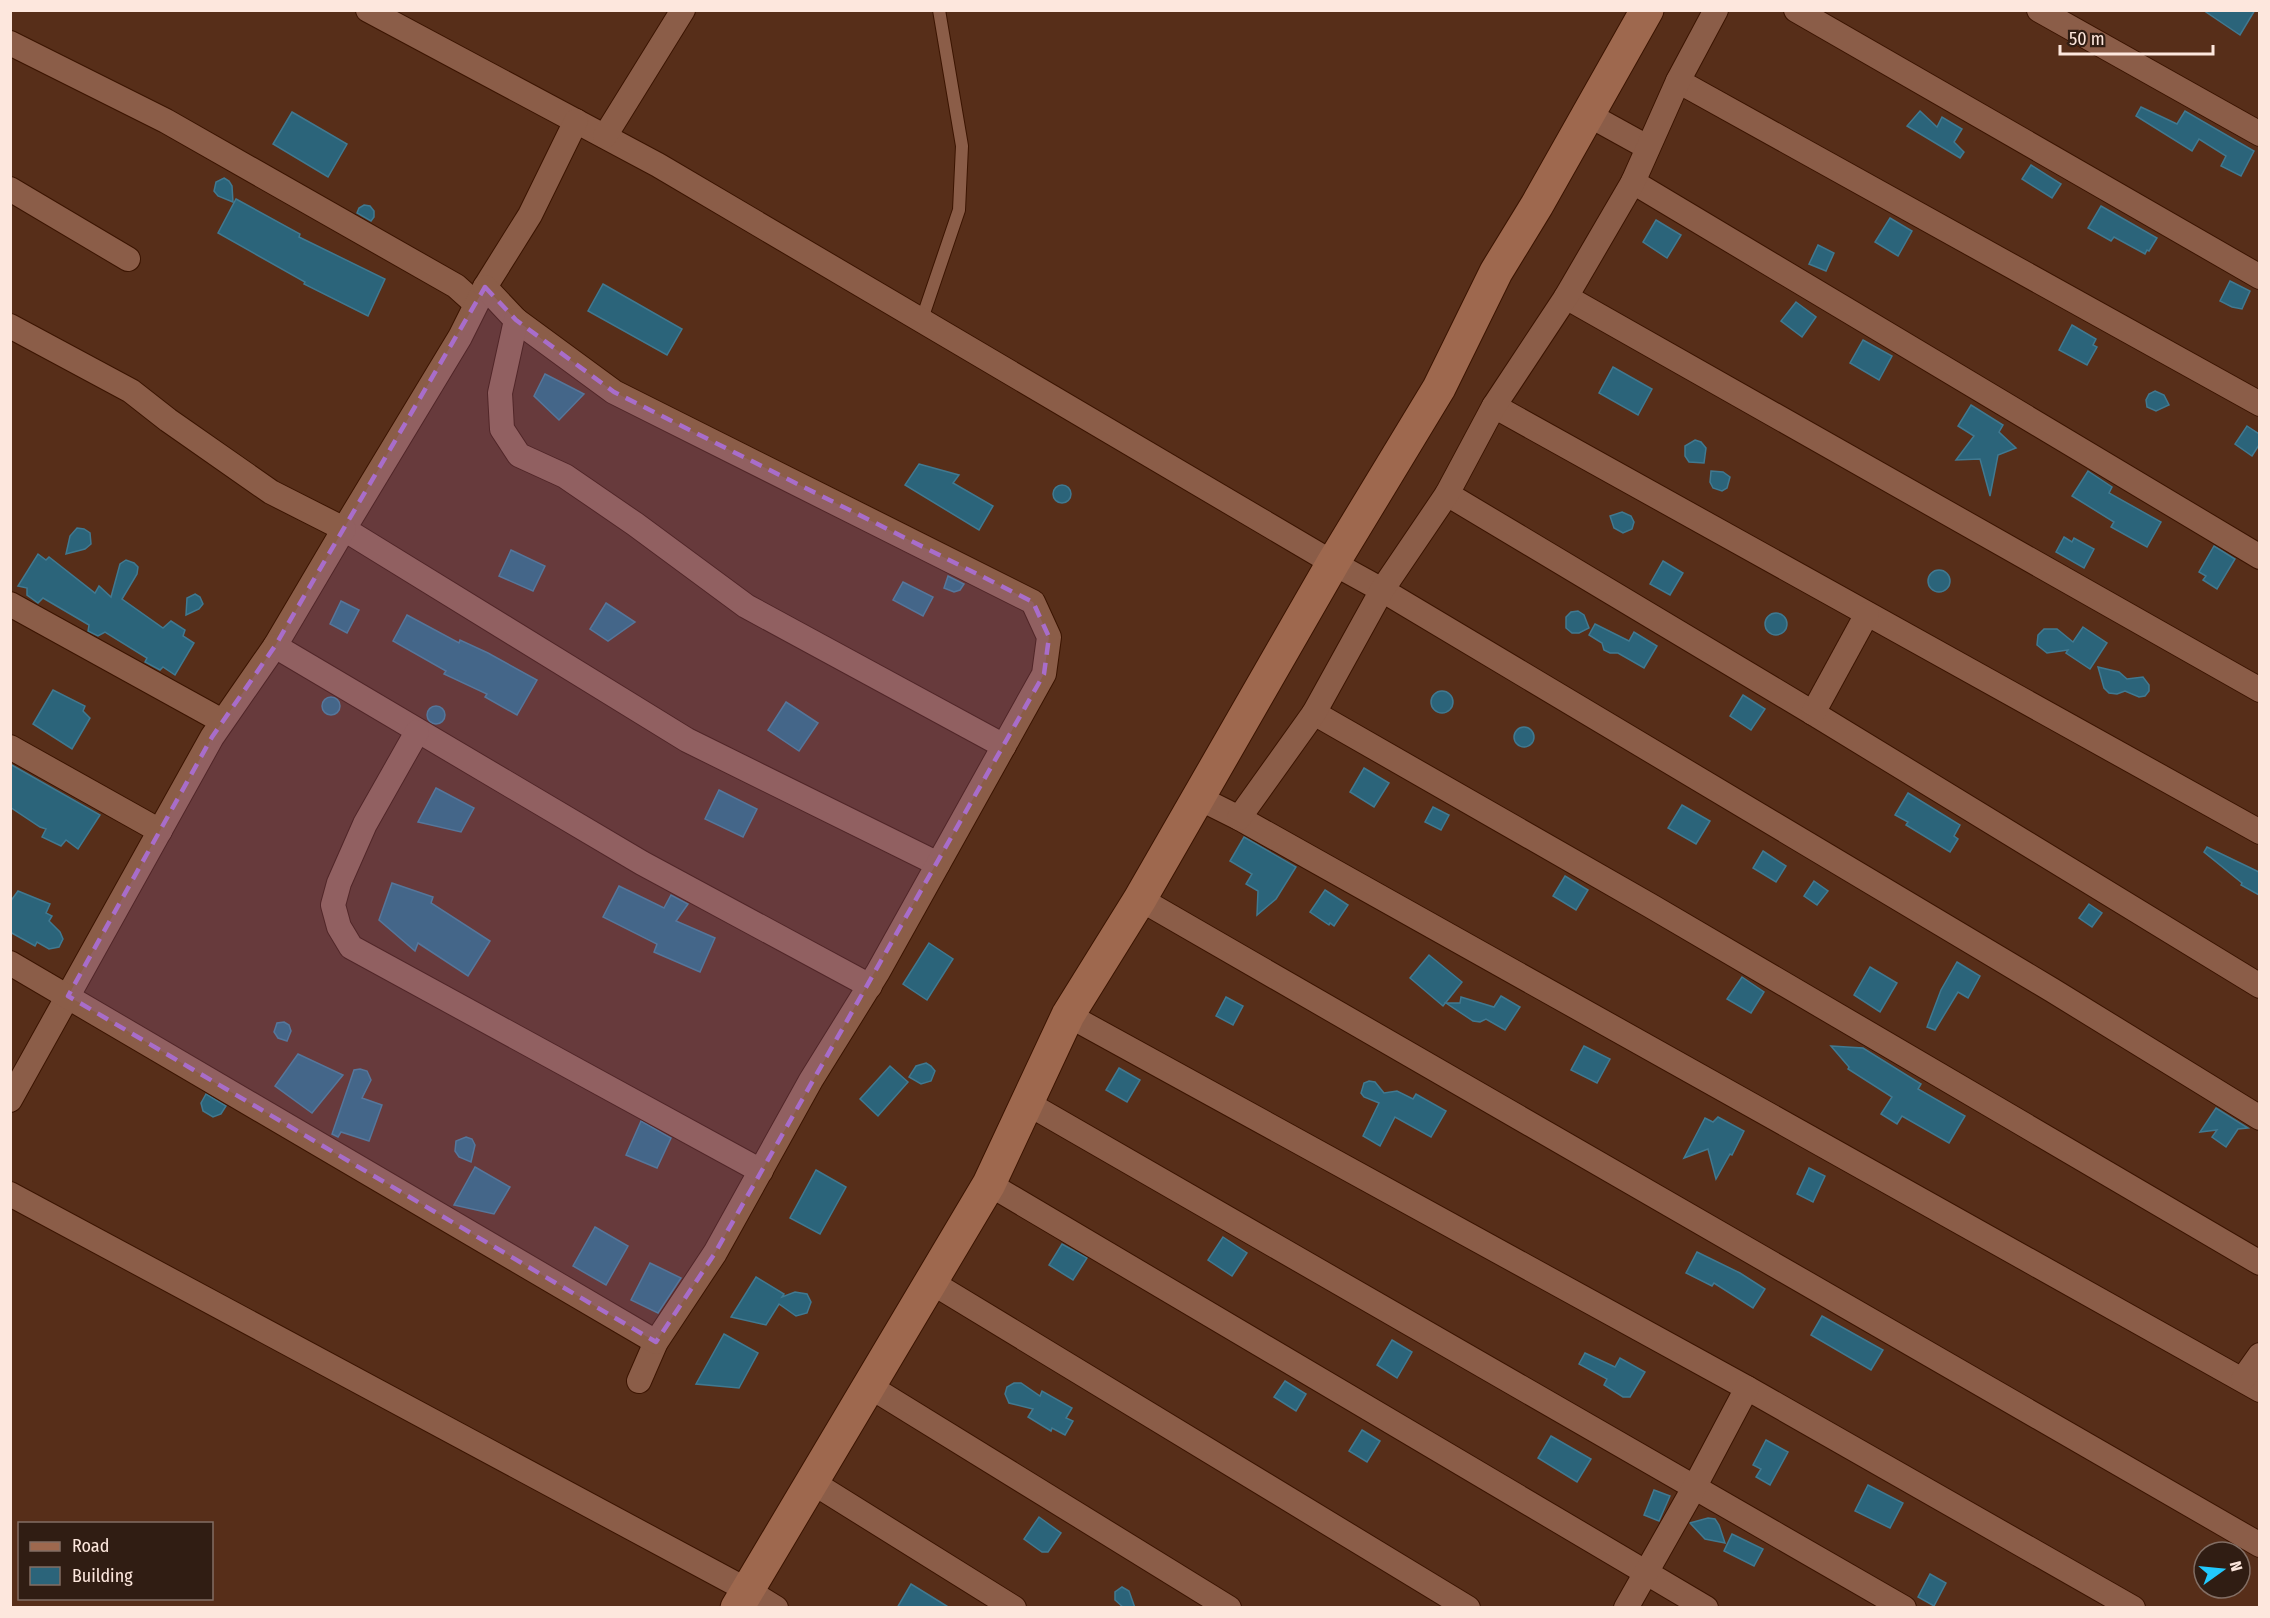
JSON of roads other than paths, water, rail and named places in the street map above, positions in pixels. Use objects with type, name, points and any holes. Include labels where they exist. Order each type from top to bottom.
[{"type":"street","points":[[368,10],[658,165],[922,319],[1382,590],[2052,990],[2259,1118]]},
{"type":"street","points":[[605,136],[683,10]]},
{"type":"street","points":[[1239,818],[1314,713],[1382,590],[1447,495],[1494,406],[1566,297],[1633,182],[1678,81],[1716,10]]},
{"type":"street","points":[[1796,10],[2259,277]]},
{"type":"street","points":[[2039,10],[2259,134]]},
{"type":"street","points":[[742,1599],[989,1184],[1068,1015],[1140,899],[1333,563],[1439,388],[1496,272],[1589,115],[1642,12]]},
{"type":"street","points":[[10,43],[166,121],[456,286],[480,296],[614,392],[1034,602],[1049,636],[1044,674],[870,986],[812,1080],[715,1253],[656,1342],[639,1381]]},
{"type":"street","points":[[1678,81],[2259,404]]},
{"type":"street","points":[[1589,115],[1647,147]]},
{"type":"street","points":[[10,1100],[222,721],[275,646],[530,215],[576,121]]},
{"type":"street","points":[[1633,182],[2259,557]]},
{"type":"street","points":[[10,189],[128,259]]},
{"type":"street","points":[[1566,297],[2259,690]]},
{"type":"street","points":[[516,320],[500,393],[502,429],[519,455],[565,476],[645,531],[746,606],[1004,746]]},
{"type":"street","points":[[10,326],[132,392],[271,492],[344,529],[687,740],[938,864]]},
{"type":"street","points":[[1494,406],[2259,832]]},
{"type":"street","points":[[1447,495],[1813,714],[2259,986]]},
{"type":"street","points":[[10,604],[222,721]]},
{"type":"street","points":[[1813,714],[1868,614]]},
{"type":"street","points":[[275,646],[642,863],[870,986]]},
{"type":"street","points":[[1314,713],[1651,906],[2259,1263]]},
{"type":"street","points":[[417,732],[365,824],[339,883],[333,905],[339,927],[351,947],[761,1171]]},
{"type":"street","points":[[10,747],[160,831]]},
{"type":"street","points":[[1197,797],[1239,818],[2251,1385],[2259,1355]]},
{"type":"street","points":[[1140,899],[2259,1545]]},
{"type":"street","points":[[10,963],[656,1342]]},
{"type":"street","points":[[1068,1015],[1748,1388],[2133,1608]]},
{"type":"street","points":[[1027,1103],[1904,1608]]},
{"type":"street","points":[[989,1184],[1706,1608]]},
{"type":"street","points":[[10,1194],[742,1599],[776,1608]]},
{"type":"street","points":[[931,1282],[1468,1608]]},
{"type":"street","points":[[869,1386],[1229,1608]]},
{"type":"street","points":[[1626,1608],[1748,1388]]},
{"type":"street","points":[[812,1482],[1014,1608]]},
{"type":"lane","points":[[922,319],[959,210],[962,146],[939,10]]}]
